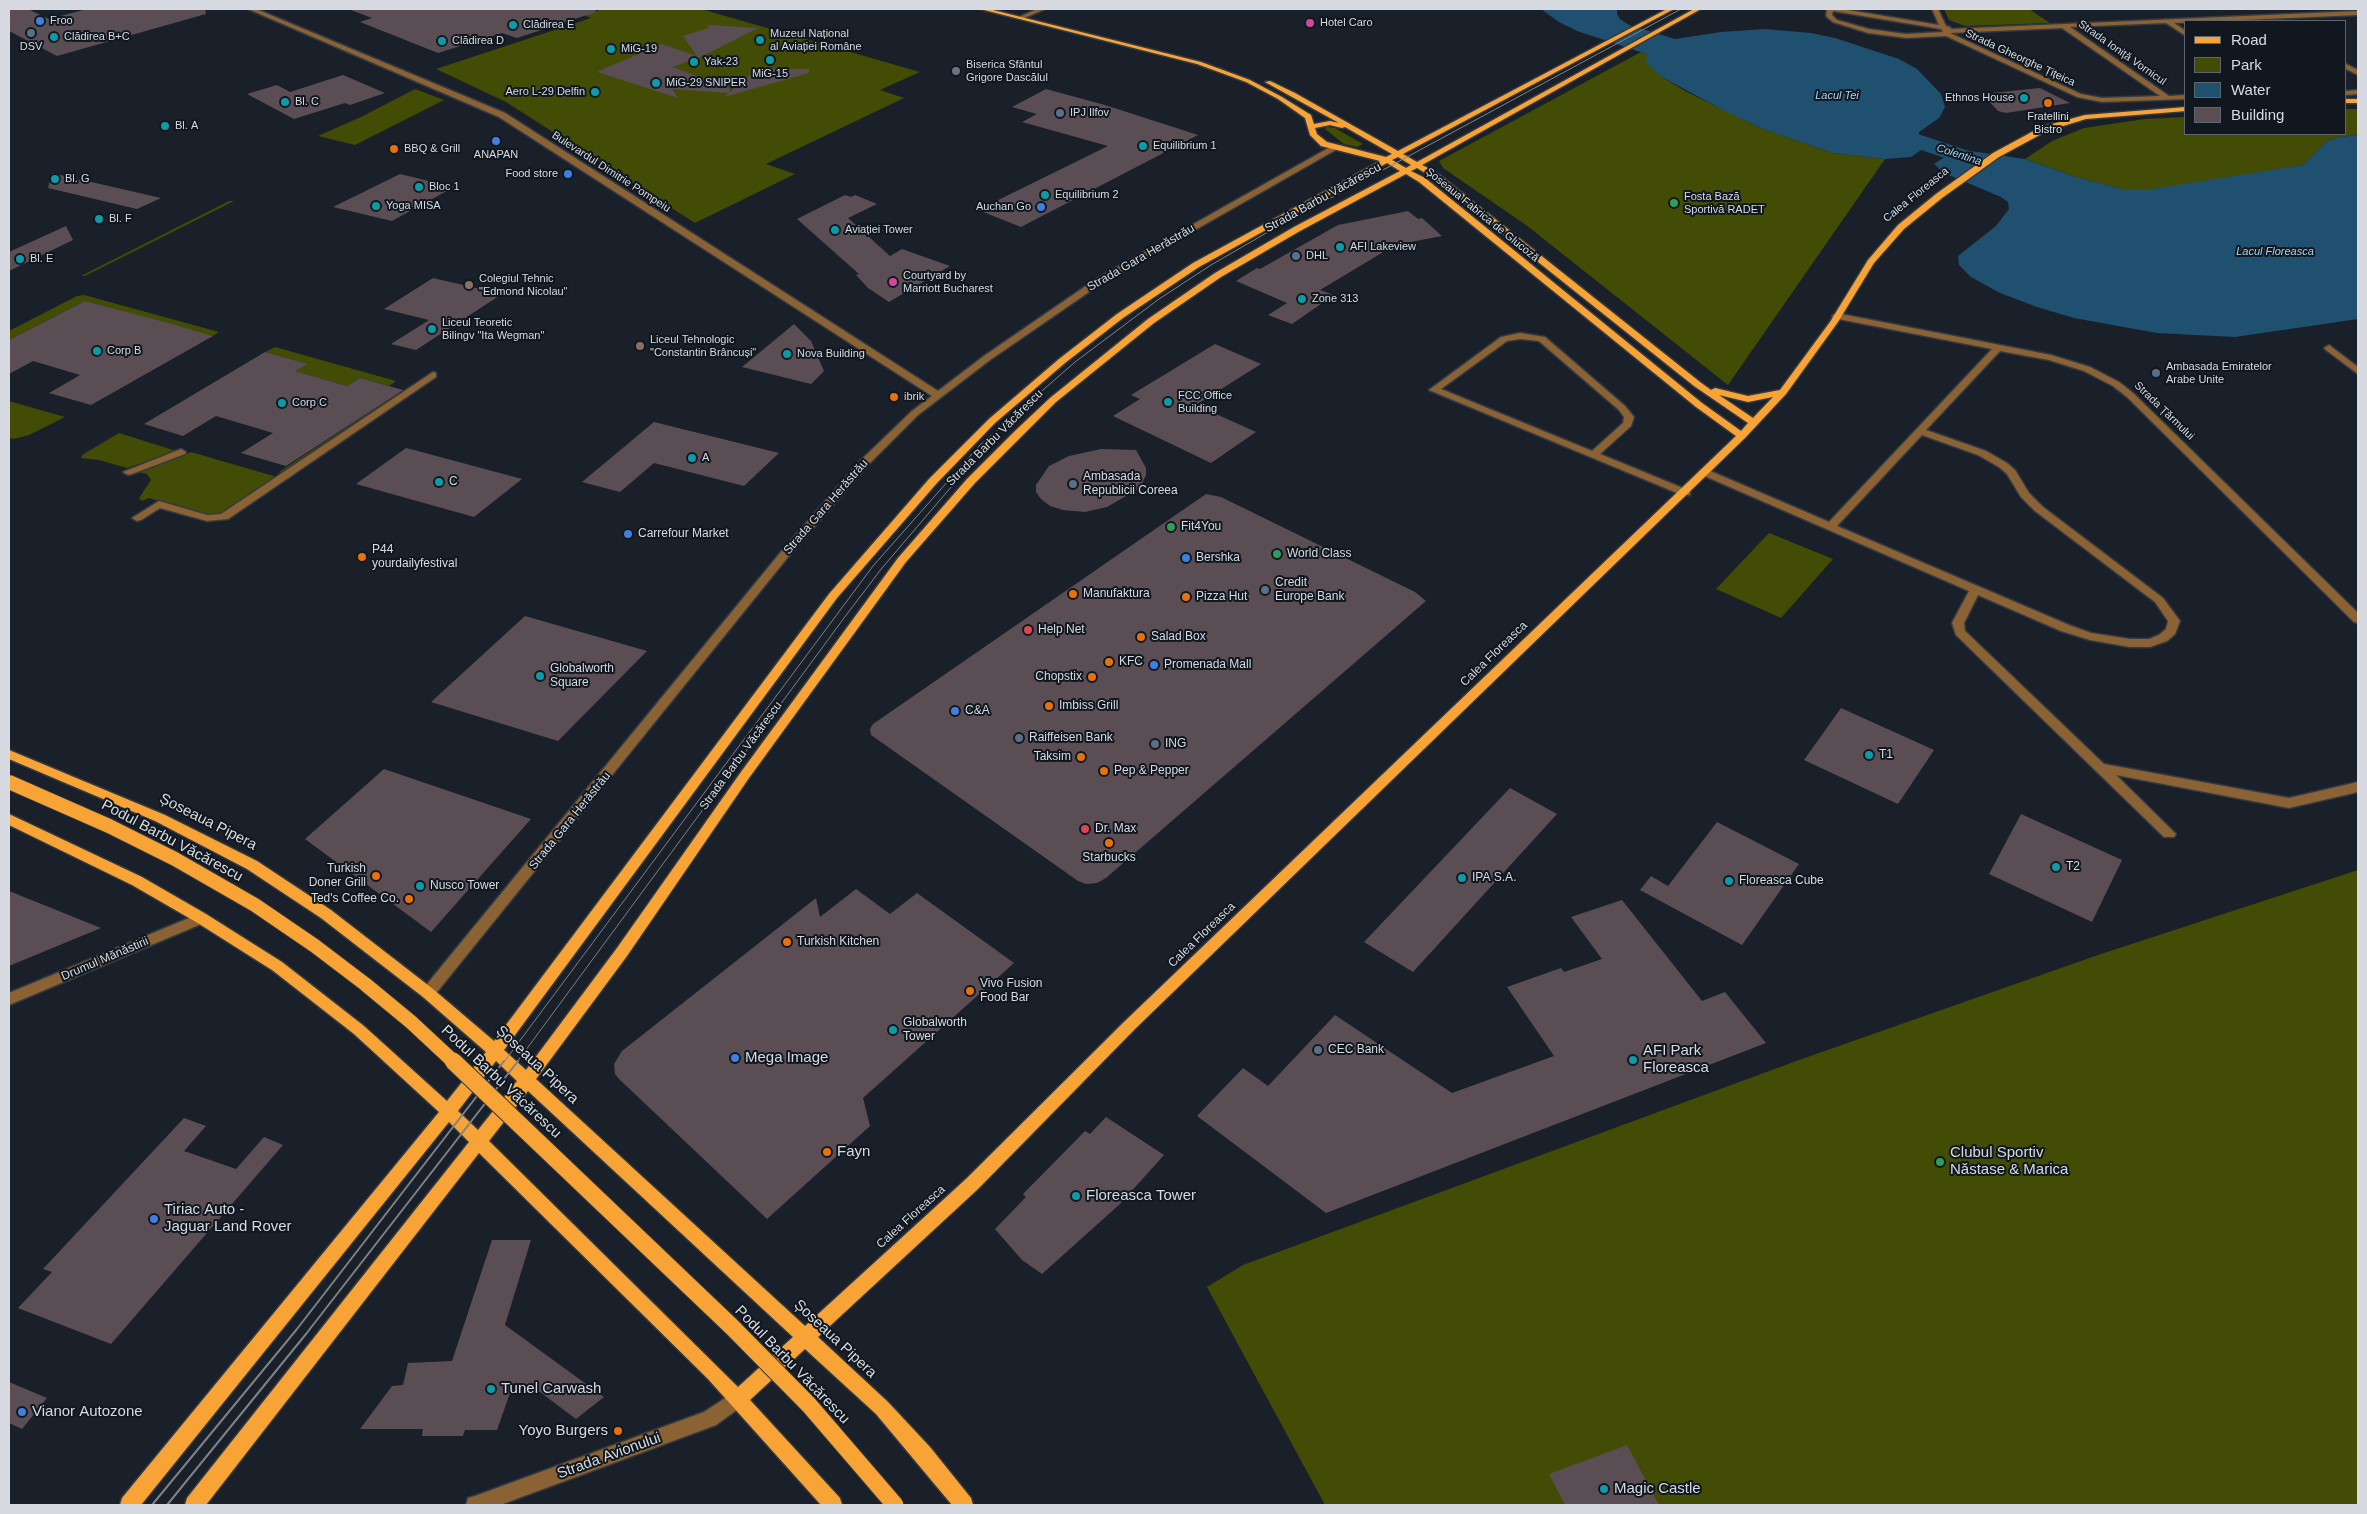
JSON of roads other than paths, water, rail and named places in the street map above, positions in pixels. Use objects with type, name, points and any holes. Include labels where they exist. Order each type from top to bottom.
[{"type":"main road","name":"Șoseaua Fabrica de Glucoză","points":[[983,9],[1166,54],[1218,69],[1264,89],[1308,116],[1314,136],[1320,141],[1335,148],[1387,160],[1435,190],[1699,405],[1742,436]]},
{"type":"main road","name":"Șoseaua Fabrica de Glucoză","points":[[1004,9],[1175,50],[1226,65],[1293,94],[1361,134],[1418,164],[1453,189],[1701,386],[1754,422]]},
{"type":"main road","name":"Strada Barbu Văcărescu","points":[[129,1505],[495,1051],[833,596],[933,481],[992,421],[1062,361],[1160,288],[1245,237],[1671,9]]},
{"type":"main road","name":"Strada Barbu Văcărescu","points":[[194,1505],[526,1081],[622,952],[745,775],[878,592],[940,516],[1000,450],[1053,400],[1151,321],[1187,295],[1271,243],[1698,9]]},
{"type":"main road","name":"Calea Floreasca","points":[[739,1398],[972,1184],[1130,1026],[1686,493],[1704,472],[1742,436],[1783,392],[1834,322],[1836,316],[1885,244],[1916,215],[1953,185],[1996,155],[2032,134],[2064,122],[2117,113],[2184,109]]},
{"type":"main road","points":[[1311,127],[1330,123],[1361,134]]},
{"type":"main road","points":[[1701,386],[1729,396],[1748,399],[1783,392]]},
{"type":"main road","name":"Șoseaua Pipera","points":[[9,754],[160,818],[252,865],[326,914],[428,994],[495,1051],[806,1336],[892,1419],[964,1505]]},
{"type":"main road","name":"Podul Barbu Văcărescu","points":[[9,782],[109,826],[175,858],[254,905],[315,946],[365,984],[411,1022],[505,1109],[732,1327],[809,1405],[895,1505]]},
{"type":"main road","points":[[9,819],[137,881],[201,918],[277,966],[352,1024],[448,1111],[739,1398],[833,1505]]},
{"type":"street","name":"Bulevardul Dimitrie Pompeiu","points":[[251,9],[478,103],[502,115],[937,395]]},
{"type":"street","points":[[1020,18],[1042,9]]},
{"type":"street","points":[[1831,9],[1829,16],[1835,21],[1868,31],[1906,36],[1945,30],[2184,20]]},
{"type":"street","name":"Strada Gheorghe Țițeica","points":[[1831,9],[1945,30],[2079,96],[2095,100],[2168,98]]},
{"type":"street","points":[[1935,9],[1945,30]]},
{"type":"street","points":[[2190,20],[2358,13]]},
{"type":"street","points":[[2264,17],[2269,20]]},
{"type":"street","points":[[2166,21],[2184,33]]},
{"type":"street","name":"Strada Ioniță Vornicul","points":[[2064,26],[2168,98]]},
{"type":"street","points":[[2347,67],[2358,73]]},
{"type":"street","points":[[2168,98],[2184,97]]},
{"type":"street","name":"Strada Gara Herăstrău","points":[[428,994],[791,548],[865,462],[916,413],[937,395],[1099,281],[1335,148]]},
{"type":"street","name":"Strada Țărmului","points":[[1836,316],[2067,362],[2088,369],[2116,384],[2130,395],[2358,618]]},
{"type":"street","points":[[1593,455],[1628,424],[1628,417],[1622,408],[1542,339],[1520,336],[1504,339],[1434,390],[1452,397],[1593,455],[1649,478],[1686,493]]},
{"type":"street","points":[[1830,526],[1999,347]]},
{"type":"street","points":[[2329,348],[2358,371]]},
{"type":"street","points":[[137,518],[159,504],[207,518],[224,517],[433,375]]},
{"type":"street","points":[[1704,472],[2065,628],[2123,642],[2150,643],[2163,638],[2171,631],[2174,621],[2159,600],[2039,508],[2025,494],[2011,472],[1982,453],[1920,431]]},
{"type":"street","points":[[128,472],[181,452]]},
{"type":"street","points":[[1975,589],[1958,623],[1960,632],[2169,834]]},
{"type":"street","points":[[2100,768],[2289,803],[2358,787]]},
{"type":"street","name":"Drumul Mănăstirii","points":[[9,1000],[201,918]]},
{"type":"street","name":"Strada Avionului","points":[[475,1505],[710,1419],[739,1398]]},
{"type":"water","name":"Lacul Tei","points":[[1541,9],[1617,9],[1620,19],[1629,25],[1675,39],[1721,32],[1765,29],[1811,33],[1835,38],[1899,59],[1917,69],[1941,94],[1945,107],[1939,118],[1919,132],[1919,138],[1933,142],[1911,157],[1885,159],[1833,153],[1763,129],[1725,111],[1660,76],[1646,62],[1647,54],[1577,31],[1559,22]]},
{"type":"water","name":"Lacul Floreasca","points":[[2358,135],[2358,319],[2235,337],[2157,333],[2074,318],[2000,293],[1971,277],[1959,265],[1958,256],[1996,226],[2009,209],[2008,202],[2001,197],[1944,173],[1934,164],[1957,149],[2025,159],[2076,177],[2122,189],[2152,189],[2303,165],[2327,141]]},
{"type":"waterway","name":"Colentina","points":[[1879,128],[2000,169]]},
{"type":"tram line","points":[[504,1062],[873,566],[979,446],[1075,362],[1159,299],[1211,265],[1268,232],[1681,9]]},
{"type":"tram line","points":[[517,1062],[847,614],[882,568],[952,486]]},
{"type":"tram line","points":[[152,1505],[297,1329],[504,1061]]},
{"type":"tram line","points":[[167,1505],[306,1334],[518,1061]]},
{"type":"place","name":"Froo","points":[[40,21]]},
{"type":"place","name":"Hotel Caro","points":[[1310,23]]},
{"type":"place","name":"Clădirea E","points":[[513,25]]},
{"type":"place","name":"DSV","points":[[31,33]]},
{"type":"place","name":"Clădirea B+C","points":[[54,37]]},
{"type":"place","name":"Muzeul Național al Aviației Române","points":[[760,40]]},
{"type":"place","name":"Clădirea D","points":[[442,41]]},
{"type":"place","name":"MiG-19","points":[[611,49]]},
{"type":"place","name":"MiG-15","points":[[770,60]]},
{"type":"place","name":"Yak-23","points":[[694,62]]},
{"type":"place","name":"Biserica Sfântul Grigore Dascălul","points":[[956,71]]},
{"type":"place","name":"MiG-29 SNIPER","points":[[656,83]]},
{"type":"place","name":"Aero L-29 Delfin","points":[[595,92]]},
{"type":"place","name":"Ethnos House","points":[[2024,98]]},
{"type":"place","name":"Bl. C","points":[[285,102]]},
{"type":"place","name":"Fratellini Bistro","points":[[2048,103]]},
{"type":"place","name":"IPJ Ilfov","points":[[1060,113]]},
{"type":"place","name":"Bl. A","points":[[165,126]]},
{"type":"place","name":"ANAPAN","points":[[496,141]]},
{"type":"place","name":"Equilibrium 1","points":[[1143,146]]},
{"type":"place","name":"BBQ & Grill","points":[[394,149]]},
{"type":"place","name":"Food store","points":[[568,174]]},
{"type":"place","name":"Bl. G","points":[[55,179]]},
{"type":"place","name":"Bloc 1","points":[[419,187]]},
{"type":"place","name":"Equilibrium 2","points":[[1045,195]]},
{"type":"place","name":"Fosta Bază Sportivă RADET","points":[[1674,203]]},
{"type":"place","name":"Yoga MISA","points":[[376,206]]},
{"type":"place","name":"Auchan Go","points":[[1041,207]]},
{"type":"place","name":"Bl. F","points":[[99,219]]},
{"type":"place","name":"Aviației Tower","points":[[835,230]]},
{"type":"place","name":"AFI Lakeview","points":[[1340,247]]},
{"type":"place","name":"DHL","points":[[1296,256]]},
{"type":"place","name":"Bl. E","points":[[20,259]]},
{"type":"place","name":"Courtyard by Marriott Bucharest","points":[[893,282]]},
{"type":"place","name":"Colegiul Tehnic \"Edmond Nicolau\"","points":[[469,285]]},
{"type":"place","name":"Zone 313","points":[[1302,299]]},
{"type":"place","name":"Liceul Teoretic Bilingv \"Ita Wegman\"","points":[[432,329]]},
{"type":"place","name":"Liceul Tehnologic \"Constantin Brâncuși\"","points":[[640,346]]},
{"type":"place","name":"Corp B","points":[[97,351]]},
{"type":"place","name":"Nova Building","points":[[787,354]]},
{"type":"place","name":"Ambasada Emiratelor Arabe Unite","points":[[2156,373]]},
{"type":"place","name":"ibrik","points":[[894,397]]},
{"type":"place","name":"FCC Office Building","points":[[1168,402]]},
{"type":"place","name":"Corp C","points":[[282,403]]},
{"type":"place","name":"A","points":[[692,458]]},
{"type":"place","name":"C","points":[[439,482]]},
{"type":"place","name":"Ambasada Republicii Coreea","points":[[1073,484]]},
{"type":"place","name":"Fit4You","points":[[1171,527]]},
{"type":"place","name":"Carrefour Market","points":[[628,534]]},
{"type":"place","name":"World Class","points":[[1277,554]]},
{"type":"place","name":"P44 yourdailyfestival","points":[[362,557]]},
{"type":"place","name":"Bershka","points":[[1186,558]]},
{"type":"place","name":"Credit Europe Bank","points":[[1265,590]]},
{"type":"place","name":"Manufaktura","points":[[1073,594]]},
{"type":"place","name":"Pizza Hut","points":[[1186,597]]},
{"type":"place","name":"Help Net","points":[[1028,630]]},
{"type":"place","name":"Salad Box","points":[[1141,637]]},
{"type":"place","name":"KFC","points":[[1109,662]]},
{"type":"place","name":"Promenada Mall","points":[[1154,665]]},
{"type":"place","name":"Globalworth Square","points":[[540,676]]},
{"type":"place","name":"Chopstix","points":[[1092,677]]},
{"type":"place","name":"Imbiss Grill","points":[[1049,706]]},
{"type":"place","name":"C&A","points":[[955,711]]},
{"type":"place","name":"Raiffeisen Bank","points":[[1019,738]]},
{"type":"place","name":"ING","points":[[1155,744]]},
{"type":"place","name":"T1","points":[[1869,755]]},
{"type":"place","name":"Taksim","points":[[1081,757]]},
{"type":"place","name":"Pep & Pepper","points":[[1104,771]]},
{"type":"place","name":"Dr. Max","points":[[1085,829]]},
{"type":"place","name":"Starbucks","points":[[1109,843]]},
{"type":"place","name":"T2","points":[[2056,867]]},
{"type":"place","name":"Turkish Doner Grill","points":[[376,876]]},
{"type":"place","name":"IPA S.A.","points":[[1462,878]]},
{"type":"place","name":"Floreasca Cube","points":[[1729,881]]},
{"type":"place","name":"Nusco Tower","points":[[420,886]]},
{"type":"place","name":"Ted's Coffee Co.","points":[[409,899]]},
{"type":"place","name":"Turkish Kitchen","points":[[787,942]]},
{"type":"place","name":"Vivo Fusion Food Bar","points":[[970,991]]},
{"type":"place","name":"Globalworth Tower","points":[[893,1030]]},
{"type":"place","name":"CEC Bank","points":[[1318,1050]]},
{"type":"place","name":"Mega Image","points":[[735,1058]]},
{"type":"place","name":"AFI Park Floreasca","points":[[1633,1060]]},
{"type":"place","name":"Fayn","points":[[827,1152]]},
{"type":"place","name":"Clubul Sportiv Năstase & Marica","points":[[1940,1162]]},
{"type":"place","name":"Floreasca Tower","points":[[1076,1196]]},
{"type":"place","name":"Tiriac Auto - Jaguar Land Rover","points":[[154,1219]]},
{"type":"place","name":"Tunel Carwash","points":[[491,1389]]},
{"type":"place","name":"Vianor Autozone","points":[[22,1412]]},
{"type":"place","name":"Yoyo Burgers","points":[[618,1431]]},
{"type":"place","name":"Magic Castle","points":[[1604,1489]]}]
